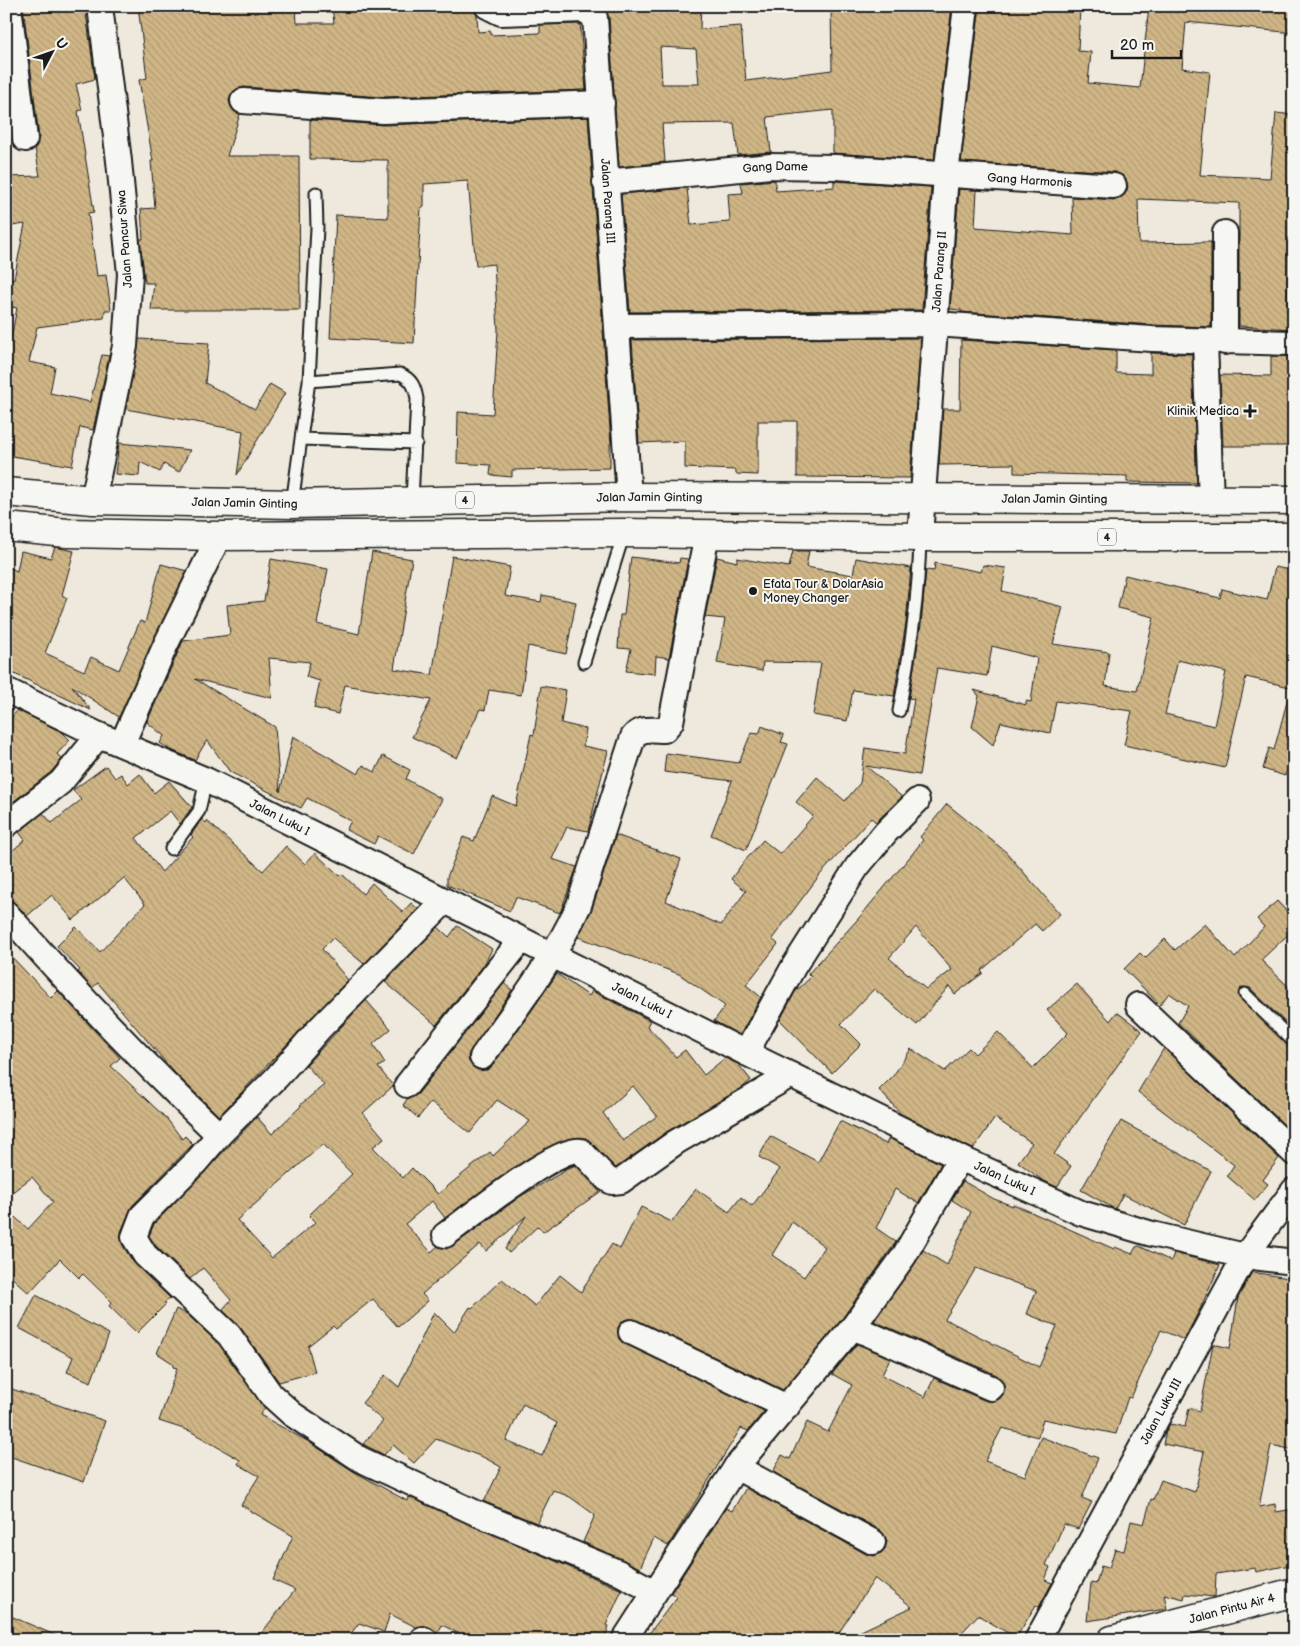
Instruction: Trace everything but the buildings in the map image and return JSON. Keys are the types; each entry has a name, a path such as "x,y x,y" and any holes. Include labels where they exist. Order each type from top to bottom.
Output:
{"main road":[{"name":"Jalan Jamin Ginting","path":"6,492 93,500 292,504 412,500 629,497 1294,500"},
{"name":"4","path":"6,528 67,533 219,536 624,533 920,537 1294,537"},
{"name":"Jalan Pintu Air 4","path":"1112,1640 1294,1592"}],"street":[{"path":"8,6 26,140"},
{"name":"Jalan Pancur Siwa","path":"93,500 125,346 130,274 119,161 100,6"},
{"name":"Jalan Parang III","path":"487,6 501,14 544,14 579,10 591,13 595,18 602,103 605,182 618,326 629,497"},
{"name":"Jalan Parang II","path":"920,537 946,175 966,6"},
{"path":"243,101 383,111 602,103"},
{"name":"Gang Dame","path":"605,182 771,166 836,167 946,175"},
{"name":"Gang Harmonis","path":"946,175 1114,186"},
{"path":"1211,501 1215,342 1225,233"},
{"path":"618,326 935,324 1215,342 1294,343"},
{"path":"482,1057 553,955 579,905 633,736 638,731 664,730 672,722 707,534"},
{"path":"122,744 166,644 219,536"},
{"name":"Jalan Luku I","path":"6,690 99,735 206,780 746,1053 960,1158 1081,1213 1152,1234 1245,1256 1294,1262"},
{"path":"6,825 61,782 99,735"},
{"path":"746,1053 794,966 857,867 886,832 917,801"},
{"path":"445,901 319,1029 278,1077 219,1135 196,1162 142,1216 134,1237 145,1255 229,1335 271,1394 292,1414 360,1459 476,1514 618,1572 655,1592"},
{"path":"6,913 61,976 136,1055 219,1135"},
{"path":"407,1085 520,940"},
{"path":"1138,1005 1294,1153"},
{"path":"446,1235 539,1167 569,1151 581,1151 612,1182 621,1180 676,1142 791,1075"},
{"path":"624,1640 736,1467 853,1327 904,1256 960,1158"},
{"name":"Jalan Luku III","path":"1036,1640 1245,1256 1294,1190"},
{"path":"853,1327 990,1388"},
{"path":"631,1332 787,1407"},
{"path":"736,1467 873,1542"}],"lane":[{"path":"292,504 309,381 316,193"},
{"path":"309,381 400,374 408,377 416,390 417,399 412,500"},
{"path":"301,438 416,443"},
{"path":"584,662 624,533"},
{"path":"899,711 912,643 920,566 920,537"},
{"path":"171,849 199,812 206,780"},
{"path":"1245,994 1294,1042"}],"place":[{"name":"Klinik Medica","path":"1250,411"},
{"name":"Efata Tour & DolarAsia Money Changer","path":"753,591"}]}
